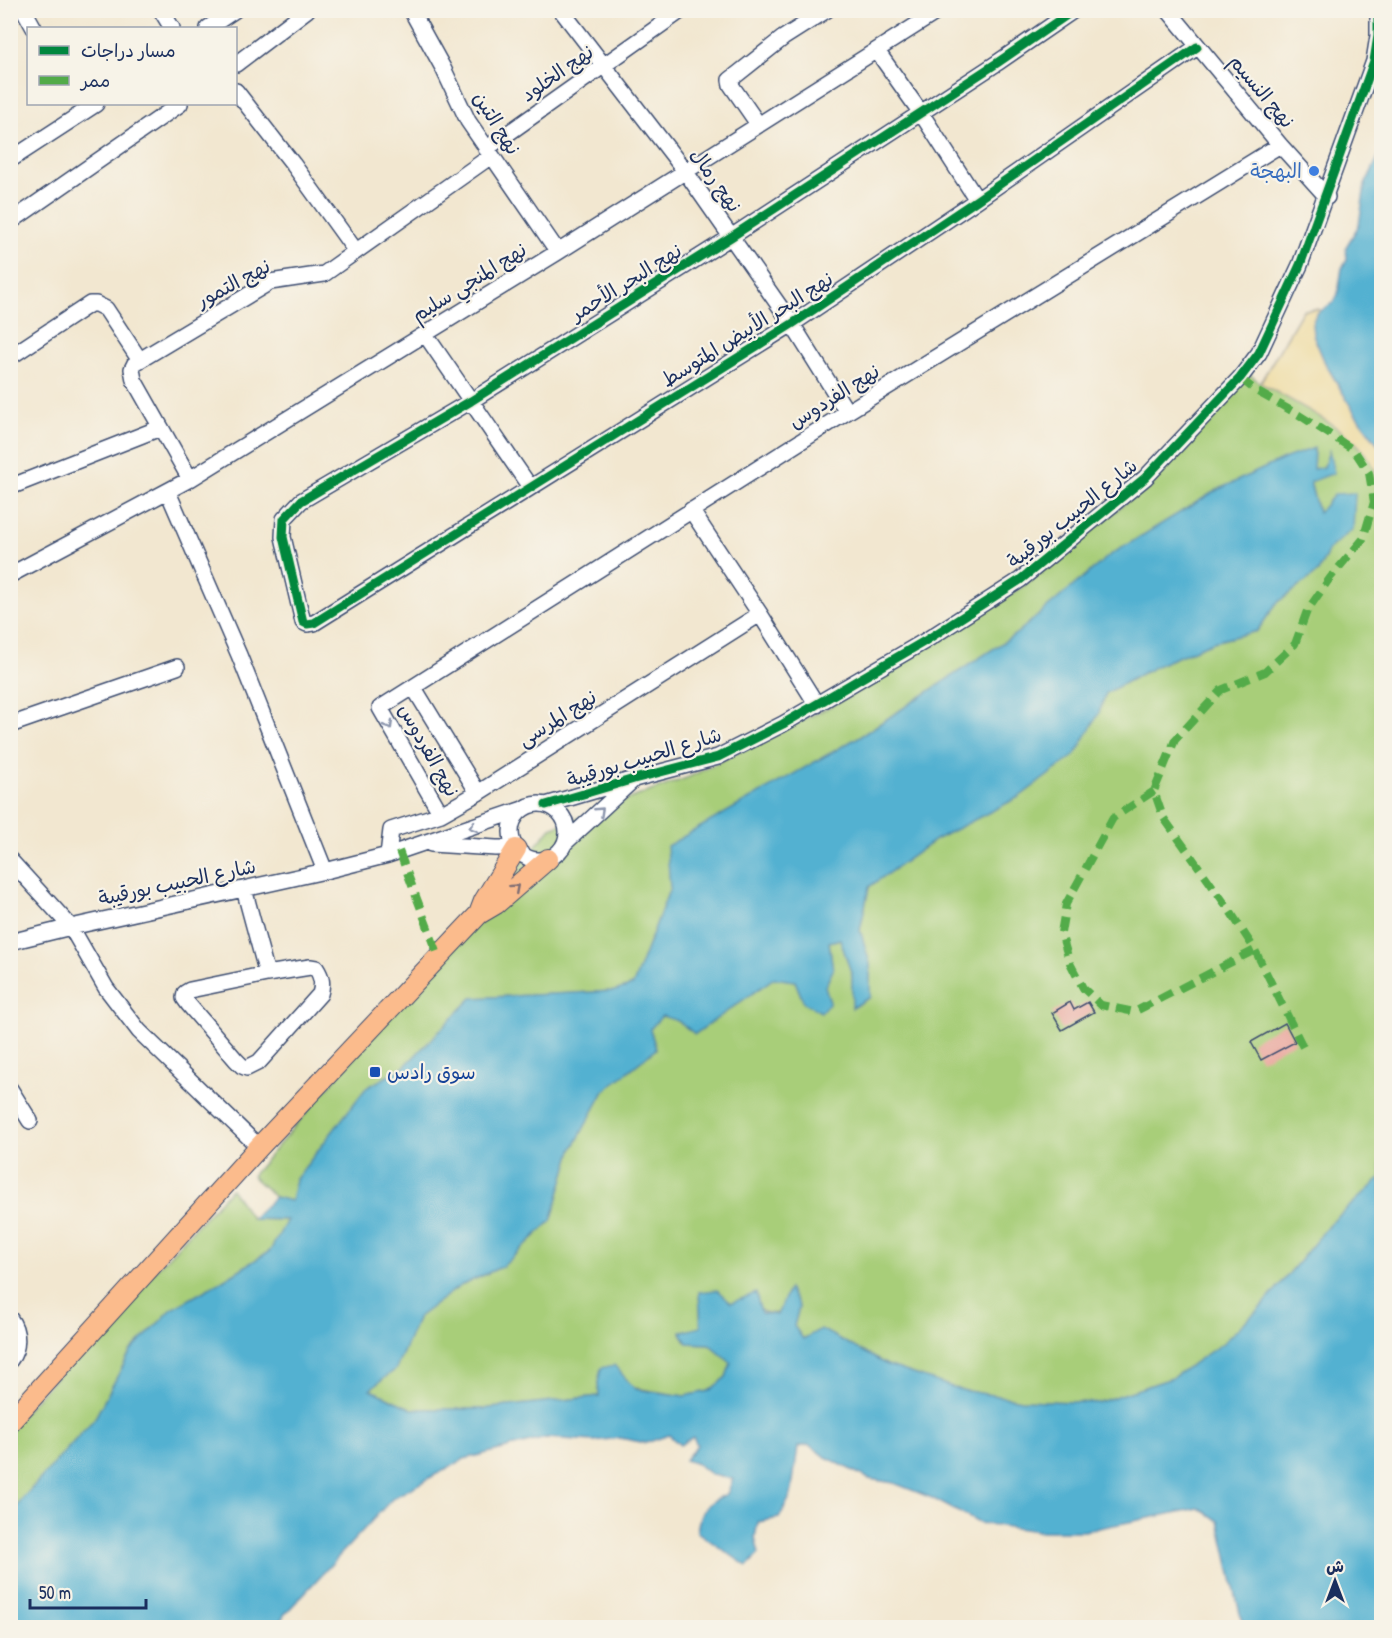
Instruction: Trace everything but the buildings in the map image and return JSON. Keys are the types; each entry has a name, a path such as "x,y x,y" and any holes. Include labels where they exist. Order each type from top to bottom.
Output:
{"main road":[{"path":"479,914 484,901 515,848"},
{"path":"10,1422 259,1147 479,914 496,904 548,859"}],"street":[{"path":"24,10 33,27"},
{"path":"161,10 171,27"},
{"path":"210,27 235,10"},
{"path":"237,63 307,10"},
{"name":"نهج التين","path":"411,10 443,68 463,111 558,252"},
{"name":"نهج رمال","path":"561,10 685,171 792,324 847,412"},
{"name":"نهج الخلود","path":"489,152 603,65 682,10"},
{"path":"758,124 731,85 730,80 783,38 827,10"},
{"name":"نهج المنجي سليم","path":"10,575 190,479 558,252 940,10"},
{"name":"نهج البحر الأحمر","path":"305,624 301,617 283,537 284,519 301,501 471,401 731,237 1074,10"},
{"name":"نهج النسيم","path":"1168,10 1280,145 1326,196"},
{"name":"شارع الحبيب بورقيبة","path":"546,805 634,778 718,757 817,705 926,641 1020,580 1145,478 1240,378 1259,353 1288,294 1374,61 1378,36 1378,10"},
{"name":"نهج البحر الأبيض المتوسط","path":"305,624 314,623 792,324 977,200 1197,47"},
{"path":"877,51 921,113 977,200"},
{"path":"237,92 293,164 355,250"},
{"path":"10,222 179,105"},
{"path":"11,159 80,108"},
{"name":"نهج الفردوس","path":"441,814 380,708 847,412 1280,145"},
{"name":"نهج التمور","path":"139,359 270,282 324,274 489,152"},
{"path":"10,357 90,304 106,309 139,359 132,369 133,376 190,479"},
{"path":"425,334 530,487"},
{"path":"10,487 160,428"},
{"path":"168,492 239,655 325,871"},
{"path":"692,510 817,705"},
{"name":"نهج المرسى","path":"388,855 391,830 441,814 478,793 760,614"},
{"path":"10,725 177,667"},
{"name":"نهج الفردوس","path":"414,688 478,793"},
{"name":"شارع الحبيب بورقيبة","path":"565,843 634,778"},
{"path":"546,805 560,813 564,819 567,835 565,843 555,855 548,859 531,859 515,848 511,828 513,821 523,809 546,805"},
{"name":"شارع الحبيب بورقيبة","path":"10,942 388,855 523,809"},
{"name":"شارع الحبيب بورقيبة","path":"422,844 515,848"},
{"path":"10,861 71,927 100,979 133,1024 259,1147"},
{"path":"244,889 267,974"},
{"path":"316,968 322,980 322,987 320,994 295,1024 259,1062 248,1068 242,1066 222,1044 189,1005 184,995 190,990 267,974 316,968"},
{"path":"10,1089 30,1121"},
{"path":"10,1319 16,1329 15,1354 10,1360"}],"green space":[{"path":"1248,373 1260,383 1344,433 1364,452 1373,465 1382,489 1381,1178 1329,1225 1265,1303 1223,1343 1172,1378 1097,1403 1022,1400 961,1390 887,1365 821,1329 803,1339 794,1326 799,1307 769,1313 742,1300 731,1303 699,1292 701,1327 681,1333 687,1343 709,1344 731,1363 726,1377 709,1391 684,1396 598,1382 599,1396 482,1409 412,1409 370,1389 396,1369 418,1317 460,1286 503,1266 551,1221 572,1150 604,1091 656,1049 650,1029 662,1015 678,1021 695,1034 774,978 795,981 804,1003 821,989 830,977 832,964 829,942 841,939 852,975 853,1007 870,997 870,964 860,930 869,887 935,840 1098,715 1106,693 1158,665 1213,642 1257,631 1276,604 1318,572 1329,549 1353,529 1318,513 1310,481 1333,473 1329,452 1324,467 1313,470 1314,449 1217,490 1110,555 1016,634 864,734 668,846 670,888 633,985 615,991 472,998 404,1067 366,1088 296,1179 291,1202 275,1197 252,1176 551,828 689,777 843,700 1022,587 1149,484"},
{"path":"231,1189 252,1219 288,1220 270,1251 172,1309 131,1351 95,1418 23,1498 11,1515 11,1426"}],"sand":[{"path":"1303,310 1321,311 1316,314 1313,334 1325,363 1356,415 1381,448 1381,489 1373,465 1364,452 1344,433 1260,383"}],"water":[{"path":"1381,152 1381,448 1356,415 1325,363 1313,334 1312,324 1316,314 1334,302 1338,294 1342,268 1347,260 1346,247 1359,225 1365,185"},
{"path":"1314,448 1313,469 1324,467 1329,451 1334,473 1310,482 1318,513 1335,494 1355,493 1353,529 1329,549 1318,572 1276,604 1257,631 1213,642 1158,665 1106,693 1098,715 1075,755 1019,797 935,840 869,887 860,930 870,964 870,997 852,1008 852,975 840,939 829,942 833,970 825,986 830,1002 821,1012 804,1003 795,981 774,978 695,1034 678,1021 662,1016 650,1029 656,1049 604,1091 572,1150 551,1221 503,1266 460,1286 418,1317 396,1369 370,1389 412,1409 482,1409 599,1396 598,1382 601,1368 614,1365 635,1389 684,1396 709,1391 726,1377 731,1363 709,1344 687,1343 681,1332 701,1327 699,1292 717,1290 731,1303 756,1293 761,1313 777,1315 789,1289 799,1307 794,1326 803,1339 821,1329 887,1365 961,1390 1022,1400 1097,1403 1172,1378 1223,1343 1265,1303 1329,1225 1381,1178 1381,1627 1243,1627 1219,1521 1199,1508 1084,1531 1038,1531 979,1523 932,1498 894,1483 869,1479 824,1456 809,1445 798,1447 791,1495 779,1518 758,1522 755,1537 759,1554 747,1566 697,1532 702,1512 714,1500 727,1494 733,1479 712,1475 697,1464 685,1460 697,1445 693,1437 680,1445 669,1435 646,1443 620,1438 594,1441 546,1438 464,1459 393,1498 284,1615 278,1627 11,1627 11,1515 23,1498 95,1418 131,1351 172,1309 270,1251 287,1220 252,1219 275,1197 291,1201 296,1179 366,1088 404,1067 472,998 615,991 633,985 670,888 667,846 864,734 1016,634 1110,555 1217,490 1286,458"}],"marked path":[{"path":"925,10 929,17"},
{"path":"1240,378 1256,391 1354,450 1369,473 1374,502 1363,539 1330,578 1307,611 1295,644 1265,672 1221,690 1175,740 1154,791 1163,817 1255,950 1304,1049"},
{"path":"1154,791 1113,818 1066,904 1061,933 1070,963 1083,988 1101,1005 1134,1012 1255,950"},
{"path":"399,851 439,957"}],"cycle path":[{"path":"1074,10 731,237 471,401 301,501 284,519 283,537 303,622 314,623 792,324 977,200 1197,47"},
{"path":"546,805 718,757 783,724 925,641 1020,580 1145,478 1240,378 1259,353 1300,265 1374,61 1378,36 1378,10"}],"place":[{"name":"البهجة","path":"1314,171"},
{"name":"سوق رادس","path":"375,1072"}]}
